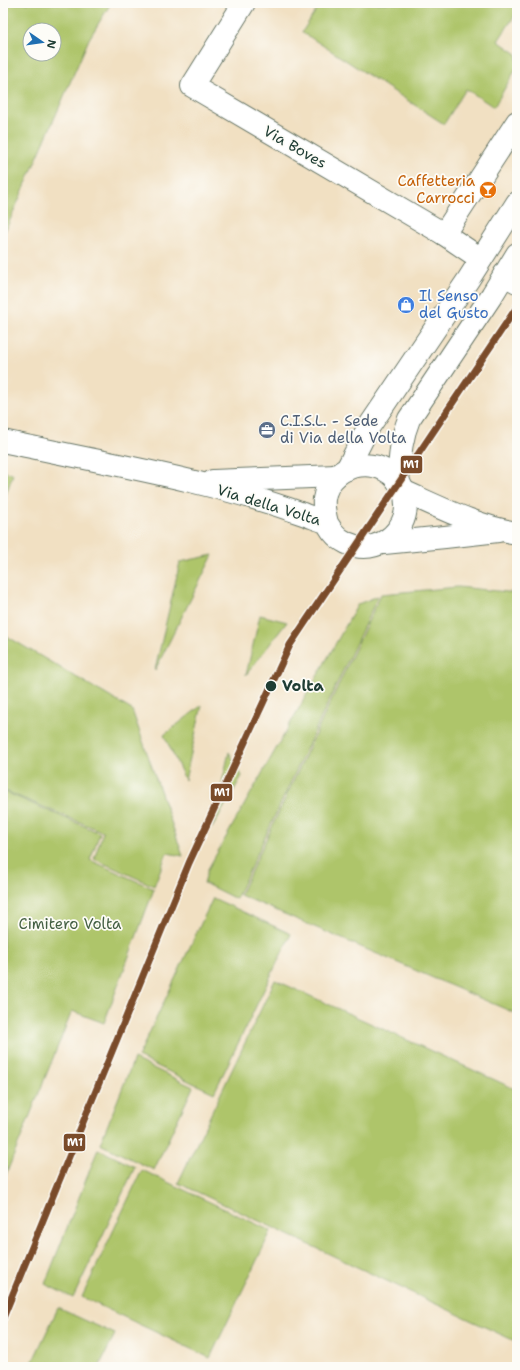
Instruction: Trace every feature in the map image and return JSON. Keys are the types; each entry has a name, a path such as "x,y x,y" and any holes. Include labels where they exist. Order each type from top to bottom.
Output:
{"main road":[{"name":"Via Boves","path":"244,3 192,86 444,234 481,259"},
{"path":"444,234 517,122"},
{"path":"341,473 368,428 517,203"},
{"path":"384,543 394,536 401,526 405,515 406,503 401,487 403,434 409,419 511,279 517,254"},
{"name":"Via della Volta","path":"3,441 192,482 277,505 327,523"},
{"name":"Via della Volta","path":"192,482 341,473 358,465 369,465 390,473 401,487 449,511 509,531"},
{"name":"Via della Volta","path":"341,473 327,491 324,499 324,511 327,523 333,532 341,540 351,545 368,547 384,543 509,531"}],"green space":[{"path":"3,3 111,3 89,39 3,236"},
{"path":"321,3 517,3 517,12 498,41 517,54 517,67 494,107 466,89 444,124 302,32"},
{"path":"3,471 13,474 4,500 3,500"},
{"path":"213,555 155,670 180,562"},
{"path":"458,587 517,593 517,1014 240,895 381,594"},
{"path":"378,596 236,899 204,883 208,869 358,604"},
{"path":"260,615 287,622 246,675"},
{"path":"3,634 132,710 183,856 167,853 154,886 94,859 103,832 3,790"},
{"path":"202,705 185,780 164,735"},
{"path":"229,752 242,776 212,828"},
{"name":"Cimitero Volta","path":"3,791 100,833 90,860 154,889 104,1023 72,1011 3,1182"},
{"path":"213,898 291,934 214,1093 138,1057"},
{"path":"275,980 517,1090 517,1342 178,1183"},
{"path":"134,1059 193,1087 154,1170 100,1144"},
{"path":"98,1149 135,1167 73,1298 45,1284"},
{"path":"142,1170 271,1231 210,1358 82,1297"},
{"path":"58,1308 115,1334 99,1367 30,1367"}],"transit line":[{"name":"M1","path":"3,1318 189,863 290,645 517,307"}],"place":[{"name":"Caffetteria Carrocci","path":"488,190"},
{"name":"Il Senso del Gusto","path":"406,305"},
{"name":"C.I.S.L. - Sede di Via della Volta","path":"267,430"},
{"name":"Volta","path":"271,686"}]}
